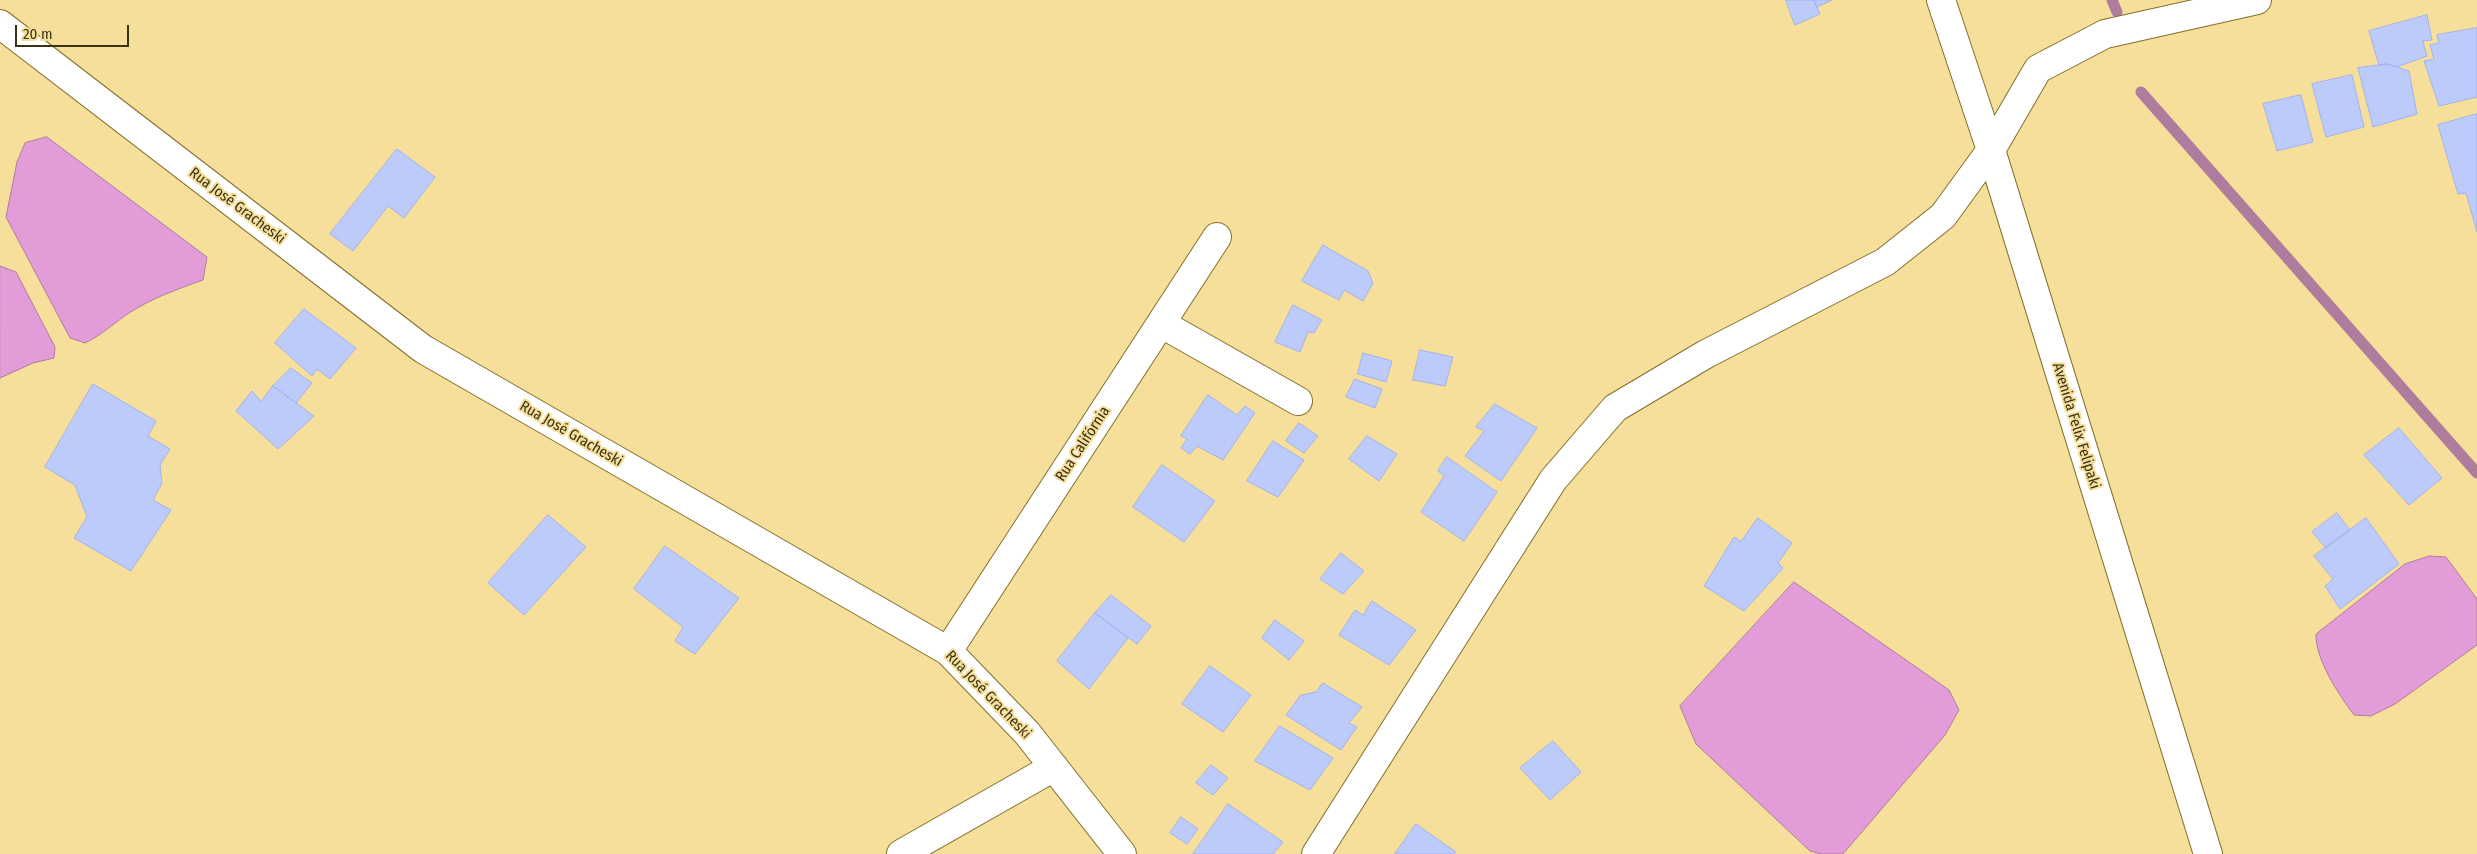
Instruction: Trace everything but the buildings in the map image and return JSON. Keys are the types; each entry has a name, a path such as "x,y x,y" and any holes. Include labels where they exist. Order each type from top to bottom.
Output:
{"street":[{"name":"Avenida Felix Felipaki","path":"1941,0 1991,150 2208,854"},
{"path":"1316,854 1553,480 1615,408 1706,354 1885,262 1943,216 1991,150 2038,69 2105,34 2257,0"},
{"name":"Rua José Gracheski","path":"0,24 423,349 948,650 1027,733 1122,854"},
{"name":"Rua Califórnia","path":"948,650 1218,237"},
{"path":"1162,324 1298,402"},
{"path":"901,854 1054,767"}],"shaded area":[{"path":"47,137 207,257 203,280 147,303 85,343 70,338 6,217 17,162 25,143"},
{"path":"0,266 16,272 55,347 54,358 33,363 0,378"},
{"path":"2430,556 2446,557 2477,599 2477,645 2395,704 2371,716 2354,715 2329,676 2319,654 2316,634 2405,564"},
{"path":"1794,582 1949,690 1959,710 1945,735 1843,854 1821,854 1810,851 1696,744 1680,706"}],"waterway":[{"path":"2112,0 2117,12"},
{"path":"2141,92 2477,473"}]}
